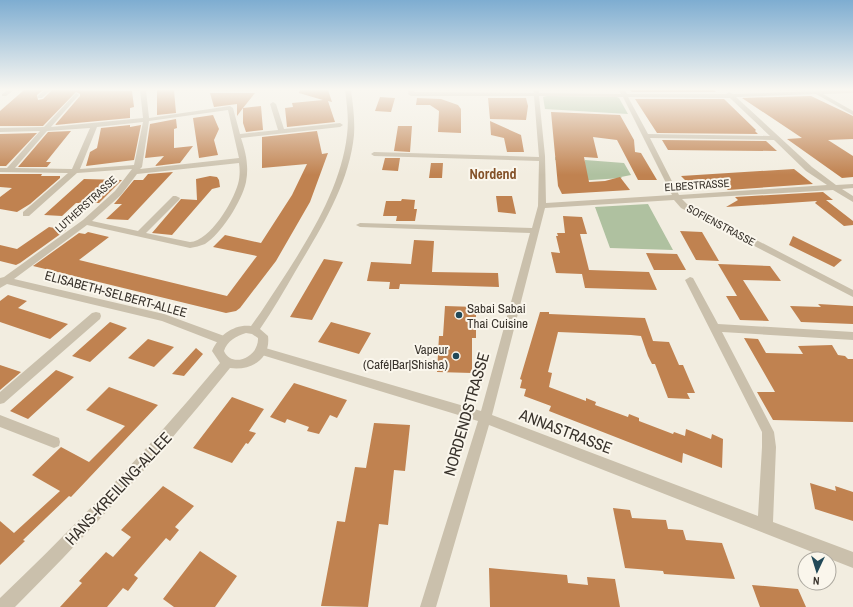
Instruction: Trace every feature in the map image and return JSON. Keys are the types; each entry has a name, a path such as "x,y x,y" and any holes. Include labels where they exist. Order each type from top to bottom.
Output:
{"street":[{"path":"9,170 55,118"},
{"path":"0,130 45,130 94,127 158,118"},
{"path":"86,222 190,245 204,241 224,218 239,194 242,185 244,160 233,118"},
{"path":"278,118 282,131"},
{"path":"254,330 296,263 338,182 349,136 351,118"},
{"name":"NORDENDSTRASSE","path":"428,607 485,418 542,206 542,159 538,118"},
{"name":"SOFIENSTRASSE","path":"637,118 676,197 684,206 853,294"},
{"path":"754,118 809,169 853,200"},
{"path":"137,169 146,120"},
{"path":"238,136 340,125"},
{"path":"26,214 75,171 94,127"},
{"path":"646,136 775,138"},
{"path":"374,154 542,159"},
{"path":"0,170 75,171 137,169 244,160"},
{"name":"LUTHERSTRASSE","path":"2,282 86,222 118,193 137,169"},
{"name":"ELBESTRASSE","path":"542,206 853,186"},
{"path":"140,234 176,198"},
{"path":"360,225 536,231"},
{"path":"690,280 768,432 769,447 765,526"},
{"name":"ELISABETH-SELBERT-ALLEE","path":"2,282 164,318 223,340"},
{"path":"0,399 96,316"},
{"path":"715,328 853,336"},
{"path":"254,330 263,336 265,346 262,352 246,362 236,364 227,363 219,356 218,351 223,340 238,331 254,330"},
{"name":"ANNASTRASSE","path":"262,352 485,418 853,560"},
{"name":"HANS-KREILING-ALLEE","path":"3,607 107,502 189,411 227,363"},
{"path":"0,421 54,442"}],"green space":[{"path":"555,157 585,164 585,160 624,163 631,175 621,177 622,178 576,181 563,161 555,160"},
{"path":"648,204 673,250 610,248 595,207"}],"building":[{"path":"0,118 50,118 43,126 0,126"},
{"path":"61,118 126,118 55,125"},
{"path":"193,118 214,118 219,129 214,140 218,155 199,158"},
{"path":"243,118 262,118 263,130 246,132"},
{"path":"286,118 334,118 335,122 287,127"},
{"path":"439,118 461,118 461,133 438,132"},
{"path":"490,118 526,118 526,120"},
{"path":"552,118 622,118 634,140 635,152 641,153 657,180 638,180 617,140 593,137 598,158 584,157 589,182 605,181 620,177 630,190 562,194 558,186"},
{"path":"648,118 744,118 758,134 657,133"},
{"path":"772,118 853,118 853,139 828,140 853,156 853,177 842,178 787,139 802,138"},
{"path":"176,119 177,128 174,129 174,148 193,146 180,163 155,166 164,156 145,158 150,124"},
{"path":"490,121 521,135 524,152 507,152 504,138 491,135"},
{"path":"130,125 130,127 141,125 134,160 86,166 90,152 97,148 101,128"},
{"path":"398,126 412,126 410,152 394,151"},
{"path":"71,131 46,162 51,162 47,167 18,167 48,132"},
{"path":"317,131 322,154 328,153 310,202 276,261 240,308 236,311 226,313 33,266 79,233 85,234 88,232 109,237 79,260 227,296 257,256 213,247 225,235 261,243 292,195 307,164 262,168 262,137"},
{"path":"37,133 6,166 0,166 0,134"},
{"path":"662,140 766,141 777,151 668,150"},
{"path":"385,158 400,158 398,171 382,170"},
{"path":"431,163 443,163 442,178 429,178"},
{"path":"794,169 813,184 728,190 721,184 691,186 681,176"},
{"path":"173,172 128,220 106,219 122,204 114,204 134,180 143,180 148,174"},
{"path":"0,174 42,174 41,176 60,176 60,178 30,204 17,212 0,209 0,197 12,188 0,187"},
{"path":"210,176 217,177 220,187 212,189 172,235 152,233 181,199 197,200 196,179"},
{"path":"84,179 122,180 99,203 76,203 62,216 44,215"},
{"path":"823,192 833,200 826,200 853,221 853,225 844,226 815,203 817,201 726,207 738,200 735,197"},
{"path":"496,196 512,196 516,214 498,212"},
{"path":"402,199 415,200 414,209 417,209 415,221 396,221 397,216 383,216 386,201 401,201"},
{"path":"563,216 582,217 587,234 580,234 589,270 649,272 657,290 585,288 582,274 556,273 551,252 560,253 556,236 558,236 557,233 565,233"},
{"path":"49,227 66,230 16,265 0,261 0,245 17,249"},
{"path":"680,231 702,232 719,261 696,260"},
{"path":"793,236 842,260 834,267 789,245"},
{"path":"414,240 434,241 432,272 498,273 499,287 400,284 399,289 389,289 390,282 367,281 371,262 411,264"},
{"path":"646,253 677,254 686,270 654,270"},
{"path":"324,259 343,262 312,320 290,317"},
{"path":"718,264 770,266 781,281 743,280 769,321 740,320 726,296 737,296"},
{"path":"8,295 27,301 18,308 68,324 50,339 0,322 0,301"},
{"path":"818,304 853,306 853,324 801,322 790,306 821,307"},
{"path":"445,306 476,307 476,338 472,338 472,373 437,372 439,336 443,336"},
{"path":"540,312 549,312 549,314 645,318 653,341 669,342 679,365 683,365 695,393 687,393 690,399 668,398 655,364 652,364 648,356 641,336 631,335 558,332 548,372 552,373 549,387 586,401 586,398 596,402 595,405 628,417 629,414 639,418 639,421 673,434 674,432 685,436 686,429 711,439 712,434 723,439 722,468 683,453 682,463 549,411 551,406 524,396 526,389 520,388 522,380 520,379"},
{"path":"110,322 127,328 90,362 72,356"},
{"path":"331,322 371,333 359,354 318,342"},
{"path":"744,338 758,339 766,353 803,354 798,346 832,345 838,355 845,356 848,359 853,359 853,422 773,420 757,392 775,392"},
{"path":"148,339 174,347 154,367 128,358"},
{"path":"196,348 203,354 184,376 172,374"},
{"path":"0,365 21,372 0,390"},
{"path":"56,370 74,377 28,419 10,411"},
{"path":"294,383 347,400 337,418 330,415 319,434 307,431 309,427 287,419 285,423 270,417"},
{"path":"109,387 158,405 71,497 69,496 23,540 25,541 0,565 0,521 14,533 60,491 32,475 61,447 89,462 125,426 86,410"},
{"path":"232,397 264,409 249,431 256,433 248,444 246,443 232,463 193,448"},
{"path":"374,423 410,425 405,471 394,470 388,525 379,524 368,607 321,606 337,521 345,522 355,467 366,468"},
{"path":"810,483 836,491 835,486 853,492 853,521 815,509"},
{"path":"163,486 194,506 175,527 179,530 170,541 166,538 134,575 138,578 128,591 123,588 107,607 60,607 82,583 79,581 106,552 113,557 131,537 121,530"},
{"path":"613,508 630,510 632,518 666,520 668,529 683,530 686,540 722,543 735,579 664,574 663,571 625,568"},
{"path":"200,551 237,576 215,607 174,607 163,599"},
{"path":"489,568 567,575 568,583 588,585 587,577 615,579 620,607 490,607"},
{"path":"752,585 797,589 806,607 760,607"}],"place":[{"name":"Sabai Sabai Thai Cuisine","path":"459,315"},
{"name":"Vapeur (Café|Bar|Shisha)","path":"456,356"}],"district":[{"name":"Nordend","path":"493,174"}]}
